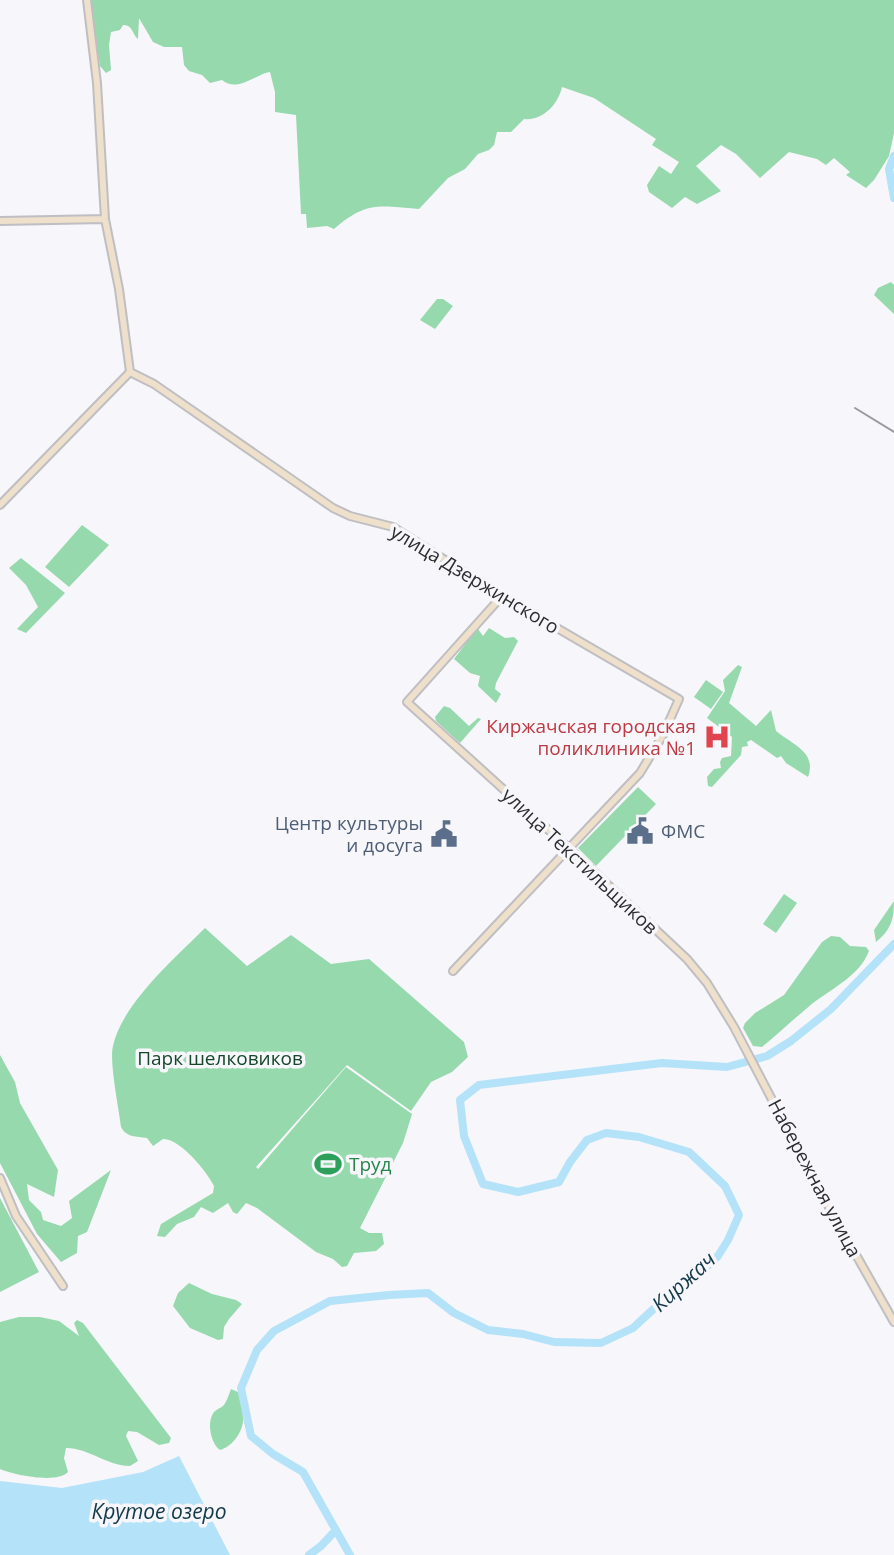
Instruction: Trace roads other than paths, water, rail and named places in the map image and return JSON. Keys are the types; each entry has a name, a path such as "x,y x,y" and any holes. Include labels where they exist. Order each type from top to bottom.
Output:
{"street":[{"path":"0,505 130,372 119,289 105,219 87,0"},
{"path":"0,222 105,219"},
{"name":"улица Дзержинского","path":"130,372 154,384 333,508 350,516 393,527 502,596 679,699 663,735 640,774 569,848"},
{"name":"улица Текстильщиков","path":"502,596 407,702 687,959 707,984 737,1033"},
{"path":"453,971 569,848"},
{"name":"Набережная улица","path":"737,1033 821,1193 894,1322"},
{"path":"0,1178 16,1216 63,1286"}],"water":[{"name":"Крутое озеро","path":"179,1456 230,1555 0,1555 0,1481 62,1488 143,1472"}],"waterway":[{"name":"Киржач","path":"894,156 889,169 894,198"},
{"name":"Киржач","path":"350,1555 303,1472 273,1454 251,1436 241,1388 257,1350 274,1331 330,1301 428,1293 454,1313 488,1330 523,1334 554,1342 601,1343 633,1328 660,1303 699,1274 718,1256 739,1215 725,1186 689,1152 639,1137 606,1133 587,1140 559,1182 518,1192 483,1184 464,1136 460,1100 479,1085 662,1063 727,1067 767,1056 791,1041 831,1009 894,944"},
{"path":"309,1555 336,1530"}],"railway":[{"path":"855,408 894,432"}],"place":[{"name":"Киржачская городская поликлиника №1","path":"717,737"},
{"name":"ФМС","path":"640,831"},
{"name":"Центр культуры и досуга","path":"444,834"},
{"name":"Труд","path":"328,1164"}],"park label":[{"name":"Парк шелковиков","path":"220,1058"}]}
